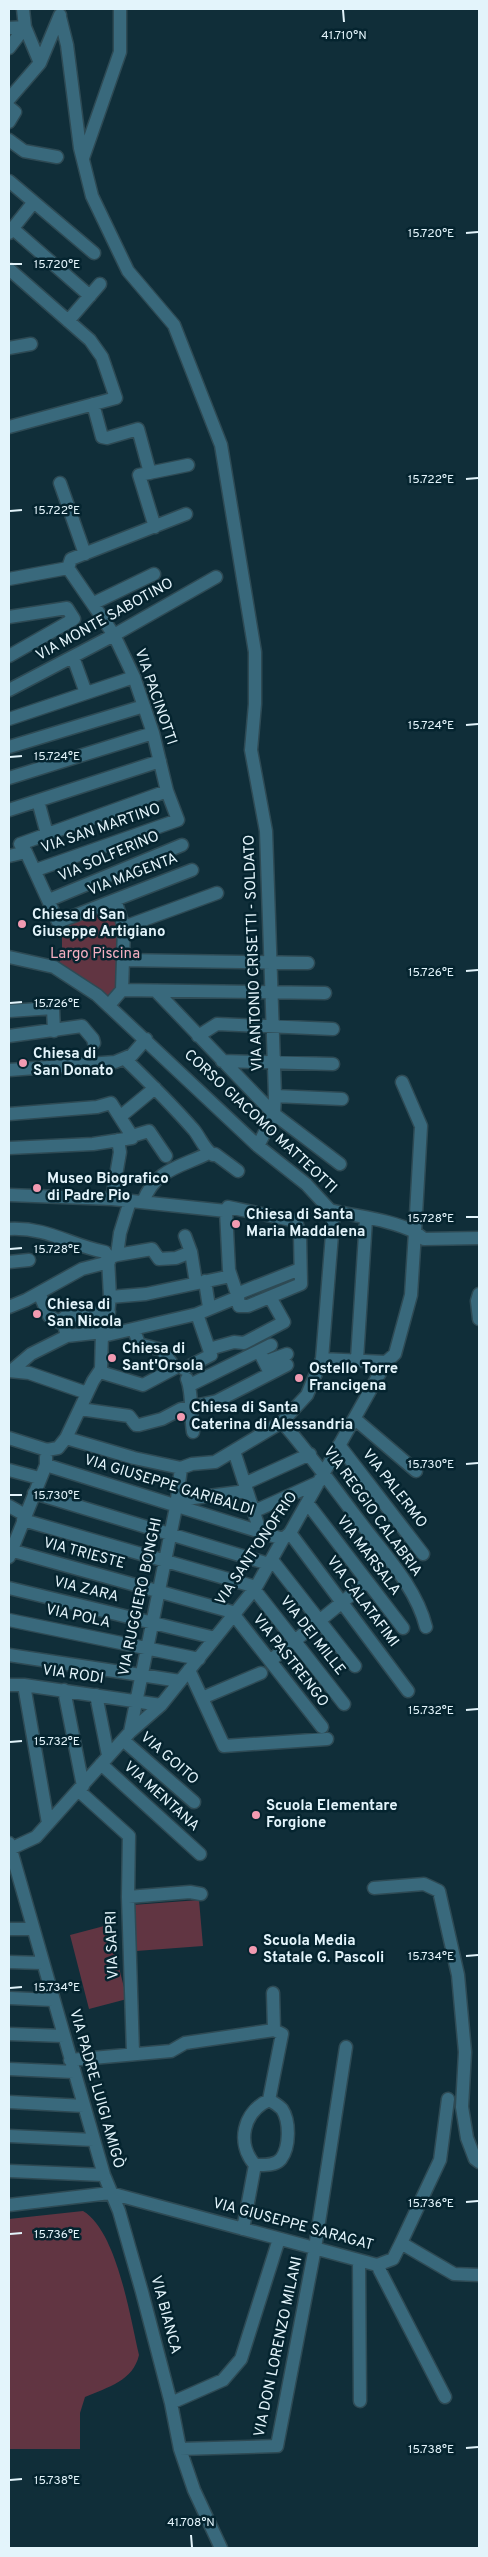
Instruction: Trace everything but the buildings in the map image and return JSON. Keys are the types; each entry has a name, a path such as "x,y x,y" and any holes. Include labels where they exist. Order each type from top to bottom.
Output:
{"street":[{"path":"24,9 26,27 40,63"},
{"path":"83,158 120,52 120,9"},
{"path":"9,99 40,63 60,13"},
{"name":"VIA ANTONIO CRISETTI - SOLDATO","path":"60,13 67,45 83,158 92,196 128,271 174,325 221,445 255,652 255,704 251,750 266,831 274,993 275,1096 274,1114 258,1146"},
{"path":"9,28 26,27"},
{"path":"9,48 26,27"},
{"path":"9,107 14,112 9,122"},
{"path":"9,140 24,151 57,157"},
{"path":"9,181 32,203 94,253"},
{"path":"32,203 10,230 90,296"},
{"path":"9,269 90,340 102,357 116,398 9,427"},
{"path":"68,321 100,284"},
{"path":"9,348 31,344"},
{"path":"93,404 102,436 107,438 138,429 150,473"},
{"path":"155,527 139,475 188,466"},
{"path":"60,483 85,554"},
{"path":"9,579 68,568 70,559 186,514"},
{"name":"VIA PACINOTTI","path":"68,568 94,603 114,635 134,677 153,733 167,790 178,820"},
{"path":"94,603 154,574"},
{"name":"VIA MONTE SABOTINO","path":"9,690 114,635 216,577"},
{"path":"9,618 67,608 74,620 9,656"},
{"path":"73,657 86,693"},
{"path":"9,719 134,677"},
{"path":"9,747 144,706"},
{"path":"9,778 153,733"},
{"path":"9,810 160,761"},
{"path":"48,900 36,870 20,844 167,790"},
{"path":"38,801 47,834"},
{"name":"VIA SAN MARTINO","path":"36,870 178,820"},
{"name":"VIA SOLFERINO","path":"48,900 182,845"},
{"path":"9,856 26,852"},
{"name":"VIA MAGENTA","path":"48,900 58,922 192,870"},
{"path":"124,927 217,893"},
{"path":"109,1005 122,990 124,927 115,900"},
{"name":"CORSO GIACOMO MATTEOTTI","path":"9,957 54,968 109,1005 258,1146 306,1184 330,1210 333,1222 322,1359 307,1396 282,1422 214,1462 192,1464 181,1468 134,1458 66,1438"},
{"path":"123,960 308,963"},
{"path":"122,990 325,993"},
{"path":"156,991 274,1114 340,1164"},
{"path":"9,1010 53,1008 54,1031"},
{"path":"198,1036 217,1024 333,1029"},
{"path":"9,1036 82,1026 94,1043"},
{"path":"9,1070 90,1065 125,1059 146,1039"},
{"path":"125,1059 155,1088 194,1131 209,1153"},
{"path":"222,1061 333,1064"},
{"name":"VIA SANT'ONOFRIO","path":"9,1847 36,1837 127,1736 161,1705 235,1614 255,1588 308,1504 386,1362 395,1354 411,1295 421,1126 402,1082"},
{"path":"120,1116 155,1088"},
{"path":"275,1096 342,1099"},
{"path":"9,1114 97,1107 111,1103 132,1136"},
{"path":"9,1148 74,1146 132,1138 132,1136 149,1131 169,1161 180,1167 209,1153 215,1154 238,1171"},
{"path":"112,1199 120,1152 118,1140"},
{"path":"9,1438 47,1450 58,1448 66,1438 87,1393 100,1372 104,1332 109,1312 111,1258 120,1233 137,1202 169,1161"},
{"path":"9,1195 112,1199 227,1209 296,1220 300,1235 301,1284 270,1297 239,1306 239,1295 231,1276 227,1257 227,1209"},
{"path":"330,1210 366,1219 399,1224 424,1239 479,1238"},
{"path":"357,1359 366,1219"},
{"path":"9,1229 42,1231 48,1235 64,1238 82,1248 105,1252 111,1258"},
{"path":"185,1236 210,1307"},
{"path":"9,1306 39,1293 82,1269 111,1258 152,1249 159,1259 176,1258 191,1252"},
{"path":"9,1262 29,1260"},
{"path":"10,1371 31,1354 67,1336 104,1332 107,1335 197,1314 300,1269"},
{"path":"110,1297 146,1294 231,1276"},
{"path":"39,1293 49,1316 64,1324 67,1336"},
{"path":"479,1294 477,1300 479,1319"},
{"path":"258,1357 284,1322 270,1297"},
{"path":"60,1322 66,1316 109,1312"},
{"path":"100,1372 143,1385 211,1355 197,1314"},
{"path":"134,1330 139,1344 162,1350 180,1369 190,1385 193,1432"},
{"path":"209,1349 234,1342 258,1357"},
{"path":"80,1409 130,1416 136,1425 139,1426 190,1407 217,1401 271,1345"},
{"path":"190,1385 258,1357 287,1359"},
{"path":"322,1359 357,1359 386,1362"},
{"path":"10,1371 29,1373 87,1393"},
{"path":"355,1419 416,1471"},
{"name":"VIA REGGIO CALABRIA","path":"282,1422 310,1454 321,1478 421,1606 426,1627"},
{"name":"VIA PALERMO","path":"339,1445 423,1554"},
{"path":"10,1554 39,1478 46,1465 47,1450"},
{"path":"234,1451 260,1531"},
{"path":"177,1503 246,1487 310,1454"},
{"name":"VIA GIUSEPPE GARIBALDI","path":"46,1465 177,1503 260,1531 287,1536"},
{"name":"VIA RUGGIERO BONGHI","path":"127,1736 177,1503 181,1468"},
{"path":"9,1470 39,1478"},
{"path":"255,1511 321,1478"},
{"path":"34,1493 271,1562 355,1666"},
{"name":"VIA MARSALA","path":"308,1504 403,1628"},
{"path":"9,1506 24,1518 255,1588"},
{"name":"VIA CALATAFIMI","path":"287,1536 342,1602 408,1691"},
{"name":"VIA TRIESTE","path":"10,1554 158,1591 235,1614"},
{"path":"270,1661 367,1582"},
{"name":"VIA ZARA","path":"9,1588 215,1638"},
{"name":"VIA DEI MILLE","path":"255,1588 344,1704"},
{"name":"VIA PASTRENGO","path":"235,1614 322,1727"},
{"name":"VIA POLA","path":"9,1620 199,1659"},
{"path":"9,1655 180,1681"},
{"path":"190,1670 224,1746 327,1739"},
{"path":"202,1698 261,1673"},
{"name":"VIA RODI","path":"9,1685 64,1690 161,1705"},
{"path":"24,1685 48,1823"},
{"path":"64,1690 81,1788"},
{"path":"96,1696 105,1760"},
{"name":"VIA GOITO","path":"127,1736 194,1802"},
{"name":"VIA MENTANA","path":"105,1760 200,1854"},
{"name":"VIA SAPRI","path":"81,1788 129,1836 128,1897 133,2053"},
{"name":"VIA PADRE LUIGI AMIGÒ","path":"9,1847 15,1889 33,1929 110,2193"},
{"path":"374,1888 424,1884 439,1891 458,1975 463,2014 465,2052 462,2107 467,2138 475,2159 479,2162"},
{"path":"128,1897 190,1892 201,1894"},
{"path":"9,1928 33,1929"},
{"path":"9,1962 42,1963"},
{"path":"273,1993 274,2030"},
{"path":"9,1998 53,2000"},
{"path":"9,2069 72,2066 133,2053 171,2051 185,2043 274,2030 282,2034 269,2100"},
{"path":"9,2034 64,2036"},
{"path":"315,2248 346,2047"},
{"name":"VIA GIUSEPPE SARAGAT","path":"110,2193 377,2265 394,2259 440,2160 448,2099"},
{"path":"243,2229 255,2165 248,2156 244,2143 247,2121 256,2106 269,2100"},
{"path":"255,2165 270,2165 280,2160 287,2144 287,2126 282,2109 269,2100"},
{"path":"9,2102 84,2106"},
{"path":"9,2136 94,2140"},
{"path":"9,2171 104,2174"},
{"path":"9,2205 110,2193"},
{"name":"VIA BIANCA","path":"110,2193 119,2211 171,2403 180,2449 194,2490 221,2548"},
{"path":"171,2403 223,2380 241,2359 279,2239"},
{"path":"401,2243 454,2274 479,2275"},
{"name":"VIA DON LORENZO MILANI","path":"180,2449 277,2446 315,2248"},
{"path":"359,2260 360,2402"},
{"path":"377,2265 445,2397"}],"green space":[{"name":"Largo Piscina","path":"120,903 128,988 116,1011 54,967 62,959 62,923"},
{"path":"199,1900 203,1946 136,1951 132,1905"},
{"path":"108,1925 127,1999 89,2009 70,1935"},
{"path":"83,2211 95,2221 113,2255 126,2298 139,2355 136,2364 125,2377 111,2386 85,2397 80,2413 80,2449 9,2449 9,2219"}],"place":[{"name":"Chiesa di San Giuseppe Artigiano","path":"22,924"},
{"name":"Chiesa di San Donato","path":"23,1063"},
{"name":"Museo Biografico di Padre Pio","path":"37,1188"},
{"name":"Chiesa di Santa Maria Maddalena","path":"236,1224"},
{"name":"Chiesa di San Nicola","path":"37,1314"},
{"name":"Chiesa di Sant'Orsola","path":"112,1358"},
{"name":"Ostello Torre Francigena","path":"299,1378"},
{"name":"Chiesa di Santa Caterina di Alessandria","path":"181,1417"},
{"name":"Scuola Elementare Forgione","path":"256,1815"},
{"name":"Scuola Media Statale G. Pascoli","path":"253,1950"}]}
